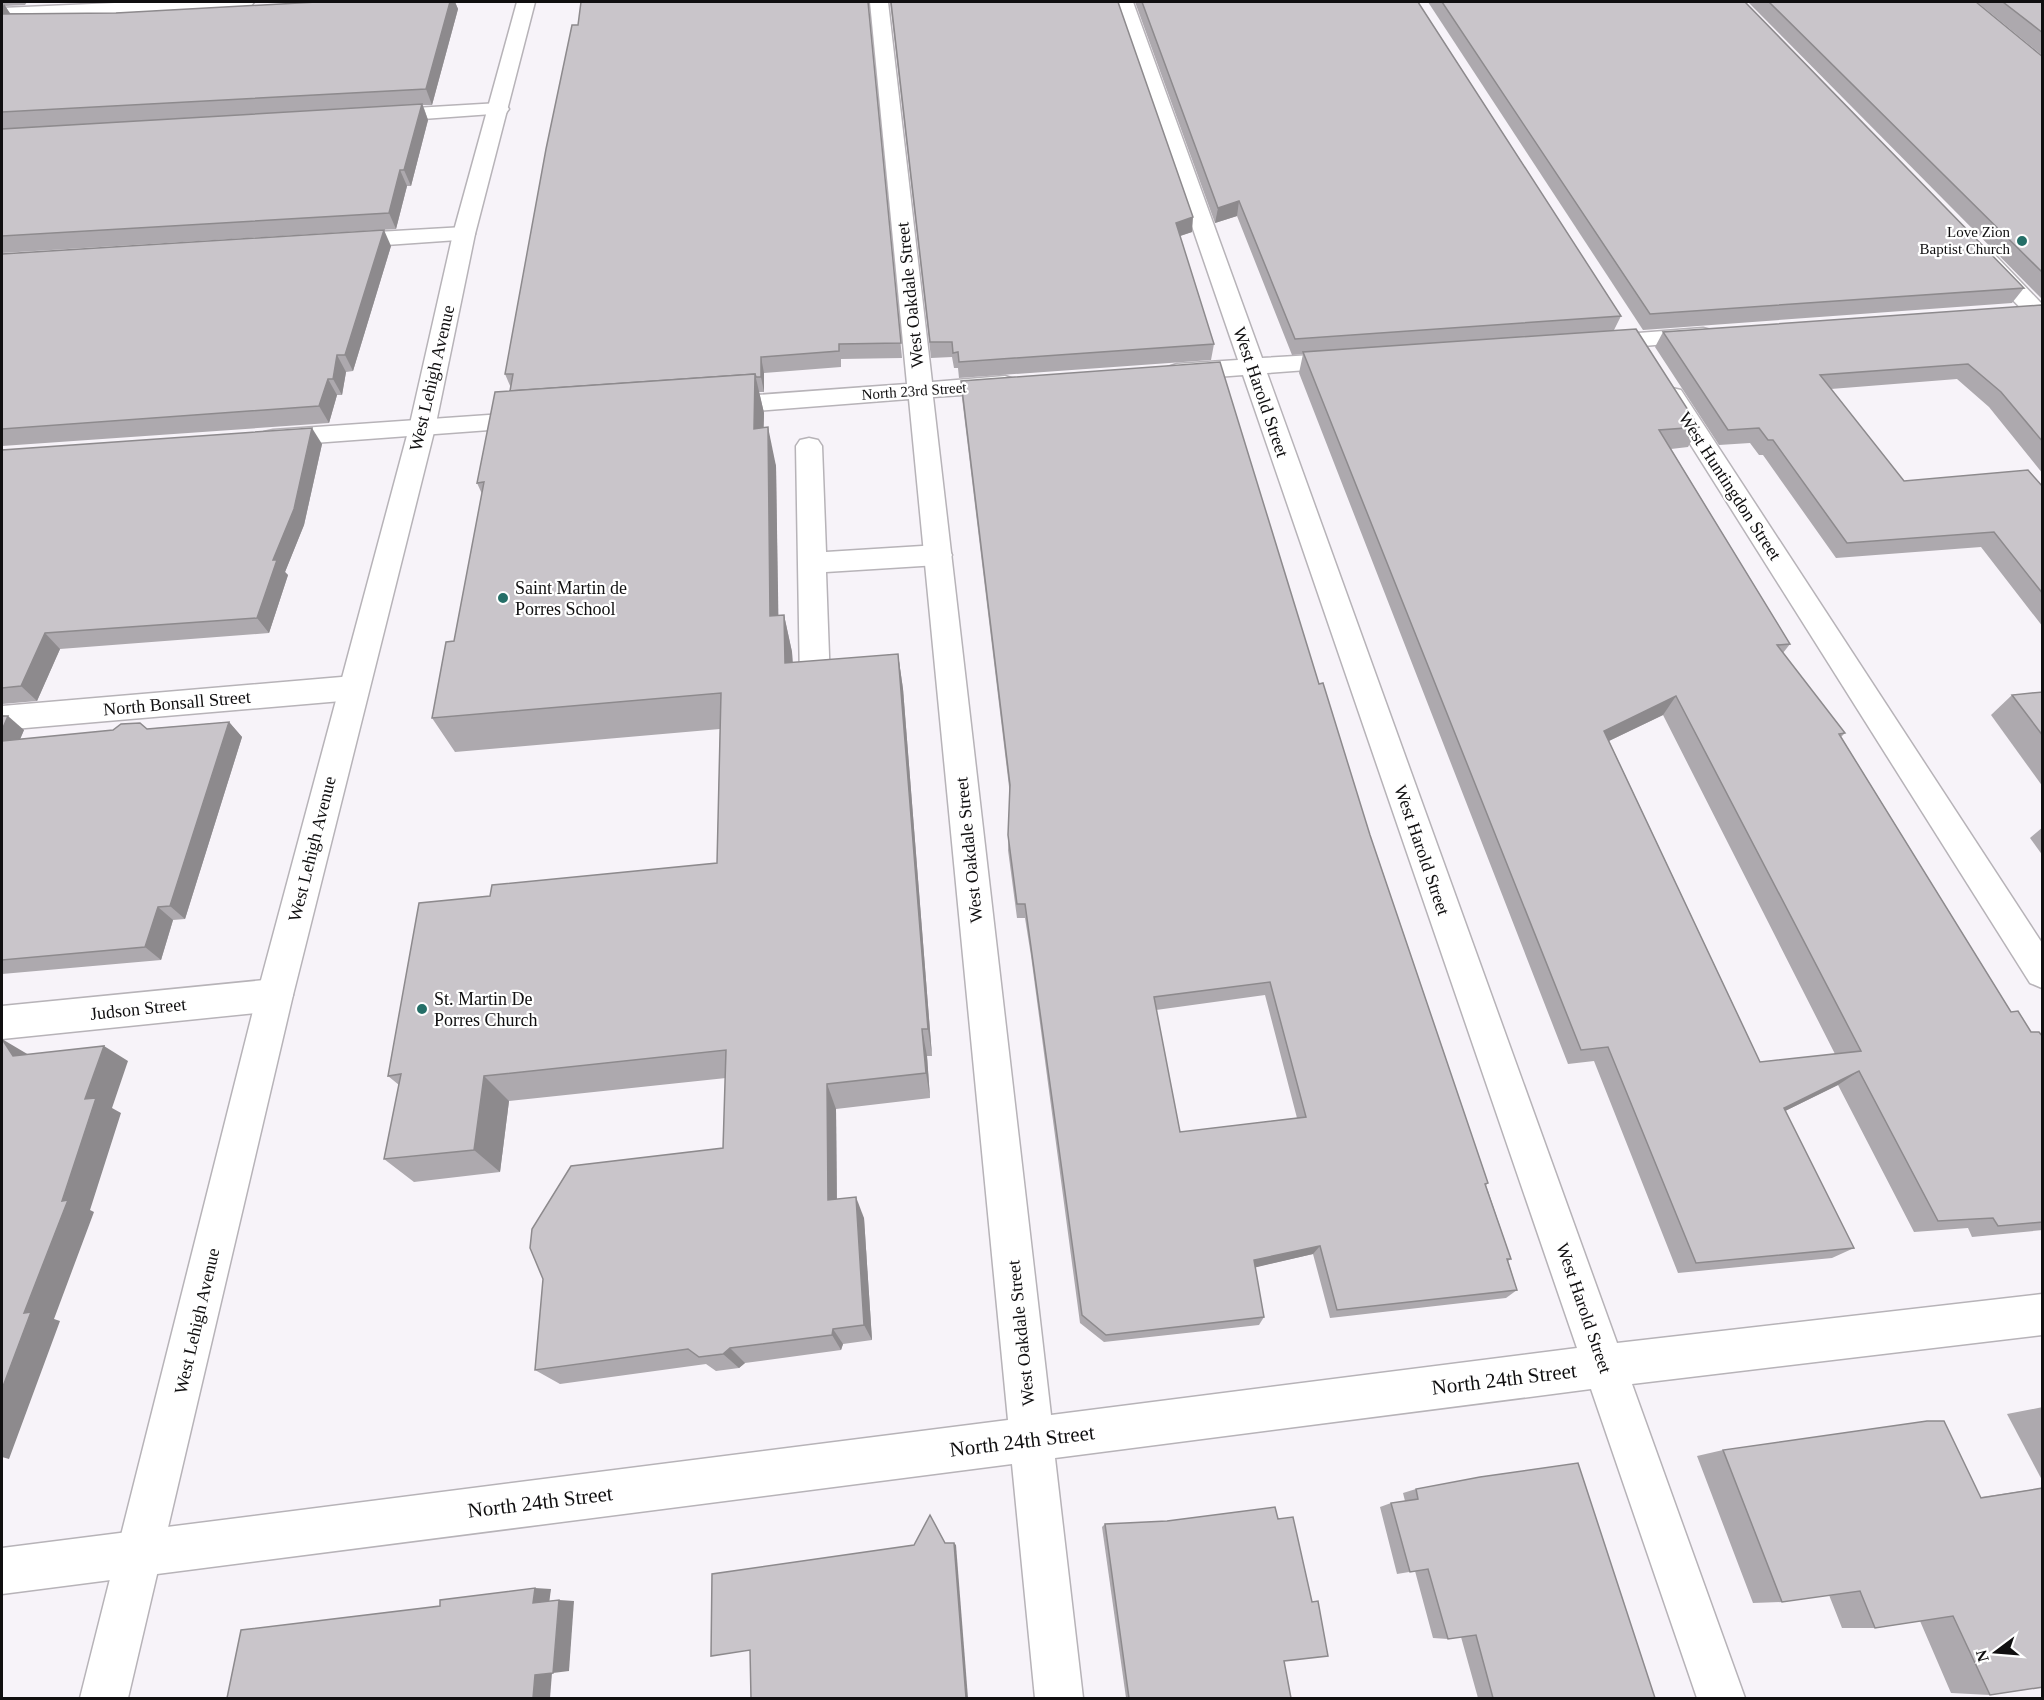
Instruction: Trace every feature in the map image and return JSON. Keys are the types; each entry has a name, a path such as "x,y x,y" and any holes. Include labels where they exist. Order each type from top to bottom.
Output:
{"street":[{"path":"2,13 72,6 245,2"},
{"name":"West Lehigh Avenue","path":"104,1698 141,1554 275,996 422,428 464,234 526,2"},
{"name":"West Oakdale Street","path":"879,2 1059,1698"},
{"name":"West Harold Street","path":"1124,2 1721,1698"},
{"path":"357,117 499,109"},
{"path":"322,243 464,234"},
{"path":"1977,250 2040,312"},
{"path":"2000,313 2040,312"},
{"path":"1577,344 1642,350 1730,333"},
{"name":"West Huntingdon Street","path":"1642,350 2043,972"},
{"path":"1157,373 1368,358"},
{"name":"North 23rd Street","path":"691,408 1026,382"},
{"path":"247,440 551,418"},
{"path":"809,446 816,682"},
{"path":"812,563 938,555"},
{"name":"North Bonsall Street","path":"2,718 353,688"},
{"name":"Judson Street","path":"2,1023 275,996"},
{"name":"North 24th Street","path":"2,1571 1604,1366 2043,1314"}],"building":[{"path":"317,2 450,2 426,89 2,112 2,14 116,13"},
{"path":"581,2 868,2 901,343 839,344 839,351 761,357 761,377 756,377 755,374 510,391 513,374 505,374 546,149 572,25 578,25"},
{"path":"891,2 1118,2 1193,217 1176,223 1214,344 959,362 958,352 953,353 952,342 930,342"},
{"path":"1142,2 1418,2 1621,316 1295,339 1239,201 1218,208"},
{"path":"1442,2 1745,2 2024,288 1650,314"},
{"path":"1769,2 1976,2 2043,57 2043,273"},
{"path":"2003,2 2043,2 2043,33"},
{"path":"422,104 404,170 400,170 389,213 2,236 2,129"},
{"path":"384,230 345,355 337,355 333,379 328,379 319,406 2,429 2,254"},
{"path":"2043,306 2043,442 2001,392 1968,364 1820,375 1904,481 2028,470 2043,487 2043,594 1994,532 1847,543 1773,440 1768,440 1759,428 1728,430 1663,332"},
{"path":"1636,329 1699,427 1659,430 1790,644 1777,645 1845,733 1839,734 2011,1012 2018,1011 2031,1032 2039,1032 2043,1037 2043,1222 1998,1226 1993,1218 1938,1221 1859,1071 1784,1108 1854,1248 1696,1263 1608,1047 1581,1050 1303,352","holes":["1676,696 1861,1051 1760,1062 1604,731"]},
{"path":"1220,362 1319,684 1323,683 1370,835 1488,1183 1485,1184 1511,1259 1507,1259 1517,1290 1337,1310 1320,1246 1254,1260 1264,1317 1106,1335 1082,1315 1025,904 1017,904 1008,835 1010,785 961,381","holes":["1270,982 1306,1117 1180,1132 1154,997"]},
{"path":"755,374 754,429 768,427 770,616 784,615 785,663 898,654 928,1029 922,1029 926,1073 827,1084 828,1200 856,1197 864,1325 833,1329 832,1335 730,1348 723,1354 699,1357 688,1349 535,1370 543,1279 530,1248 532,1229 571,1166 723,1148 726,1050 484,1076 474,1150 384,1159 401,1074 388,1076 419,903 490,896 492,885 717,863 721,693 432,718 446,642 454,641 484,482 477,483 495,392"},
{"path":"312,428 294,509 273,560 277,560 257,618 45,633 21,686 2,688 2,450"},
{"path":"2043,692 2043,736 2012,695"},
{"path":"2,716 8,716 2,730"},
{"path":"229,722 170,906 158,907 145,947 2,960 2,741 113,730 121,724 140,723 147,729"},
{"path":"2,1039 13,1056 104,1046 85,1099 96,1098 62,1201 68,1200 24,1313 31,1312 2,1389"},
{"path":"1927,1421 1944,1421 1981,1498 2043,1488 2043,1687 1990,1695 1953,1616 1875,1628 1860,1591 1782,1602 1723,1450"},
{"path":"1578,1463 1655,1698 1493,1698 1476,1635 1448,1639 1428,1569 1410,1572 1391,1503 1418,1499 1416,1489"},
{"path":"1275,1507 1278,1519 1293,1517 1312,1602 1318,1601 1328,1656 1284,1661 1291,1698 1129,1698 1105,1524 1167,1521"},
{"path":"930,1515 945,1543 954,1543 966,1698 751,1698 750,1650 711,1656 712,1574 914,1545"},
{"path":"535,1588 533,1603 559,1600 553,1673 535,1675 533,1698 227,1698 241,1630 440,1606 440,1600"}],"place":[{"name":"Love Zion Baptist Church","path":"2022,241"},
{"name":"Saint Martin de Porres School","path":"503,598"},
{"name":"St. Martin De Porres Church","path":"422,1009"}]}
